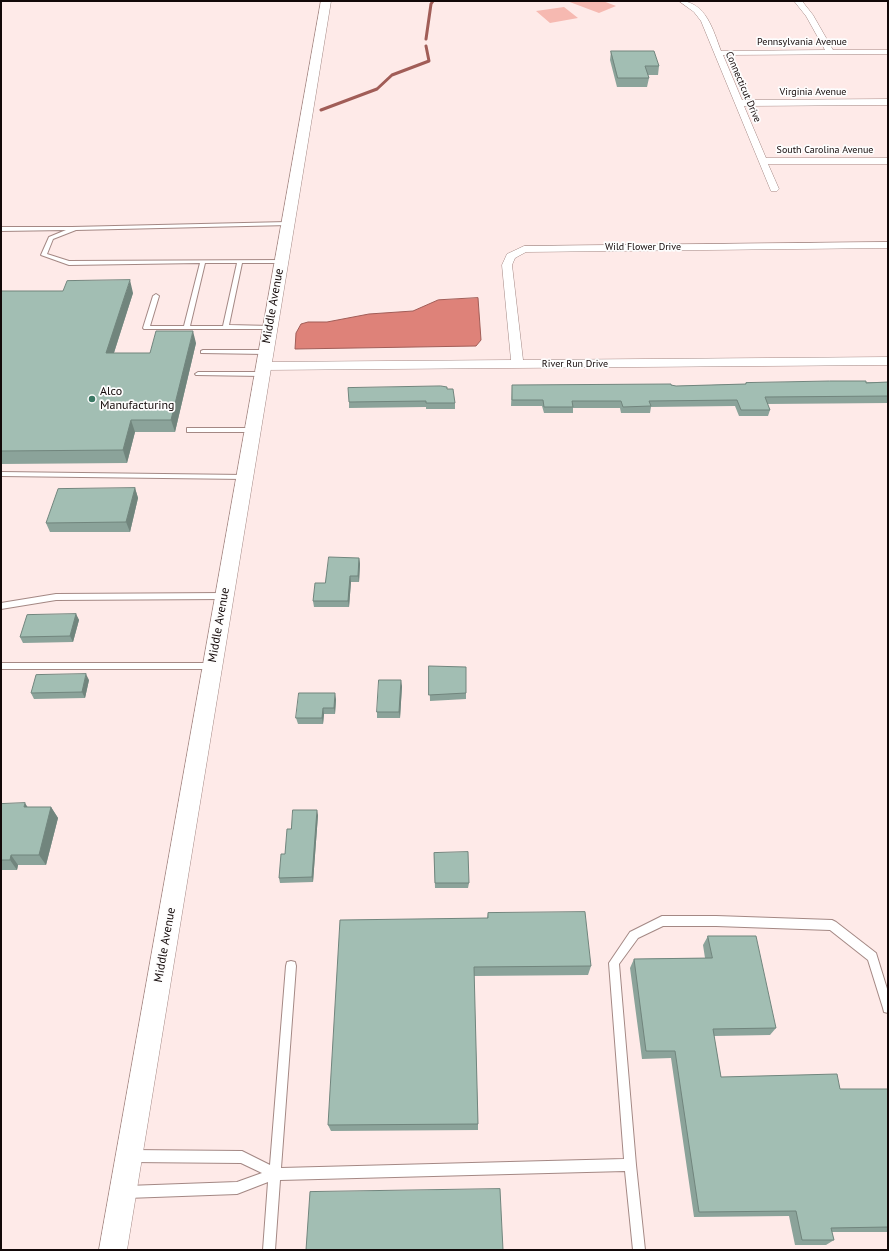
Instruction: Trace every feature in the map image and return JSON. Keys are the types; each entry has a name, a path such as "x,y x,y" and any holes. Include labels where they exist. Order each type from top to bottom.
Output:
{"street":[{"name":"Middle Avenue","path":"113,1250 269,327 326,1"},
{"name":"Connecticut Drive","path":"683,1 697,10 704,18 717,53 774,189"},
{"path":"798,1 807,12 830,52"},
{"name":"Pennsylvania Avenue","path":"717,53 888,52"},
{"name":"Virginia Avenue","path":"738,103 888,102"},
{"name":"South Carolina Avenue","path":"762,162 888,161"},
{"name":"Wild Flower Drive","path":"517,364 507,265 511,256 524,249 888,245"},
{"name":"River Run Drive","path":"263,364 517,364 888,361"}],"lane":[{"path":"1,229 287,224"},
{"path":"75,228 51,238 44,255 68,263 281,261"},
{"path":"226,327 240,261"},
{"path":"186,328 203,262"},
{"path":"156,296 146,328 269,327"},
{"path":"203,352 263,364"},
{"path":"198,374 263,364"},
{"path":"189,430 252,430"},
{"path":"1,474 244,477"},
{"path":"1,606 56,597 224,596"},
{"path":"1,666 212,666"},
{"path":"639,1250 630,1165 614,963 634,934 662,921 716,921 832,925 872,957 888,1008"},
{"path":"269,1250 291,966"},
{"path":"129,1156 242,1157 275,1174"},
{"path":"123,1192 237,1188 275,1174 630,1165"}],"shaded area":[{"path":"567,1 603,1 616,6 599,13"},
{"path":"564,7 578,18 550,23 536,11"},
{"path":"478,298 481,340 476,346 295,349 296,333 301,324 308,322 327,322 369,314 413,311 438,300"}],"building":[{"path":"611,51 654,51 659,66 645,66 649,78 618,78"},
{"name":"Alco Manufacturing","path":"130,280 106,353 150,353 156,331 193,331 171,420 131,420 123,450 1,451 1,291 63,291 67,281"},
{"path":"866,381 866,383 888,382 888,396 765,397 770,410 741,410 737,400 649,401 651,406 623,407 621,401 572,401 573,407 544,407 543,400 512,400 512,385 671,384 676,386"},
{"path":"447,387 447,389 453,389 455,403 426,403 426,401 349,402 348,388"},
{"path":"135,488 126,522 46,523 58,489"},
{"path":"329,557 359,558 358,576 350,576 348,601 313,601 315,583 325,583"},
{"path":"76,614 70,636 20,637 27,615"},
{"path":"429,666 466,667 466,693 429,695"},
{"path":"86,674 82,692 31,693 36,675"},
{"path":"379,680 401,680 399,712 377,712"},
{"path":"299,693 335,693 334,708 323,708 322,718 296,718"},
{"path":"25,803 24,807 51,807 39,855 11,855 10,860 1,860 1,804"},
{"path":"293,810 317,810 312,877 279,878 281,854 285,854 287,829 291,829"},
{"path":"468,852 469,883 435,883 434,853"},
{"path":"585,912 591,966 474,967 478,1124 328,1125 340,920 488,918 488,913"},
{"path":"708,936 756,936 776,1028 713,1029 721,1077 837,1074 840,1089 888,1089 888,1227 831,1228 834,1240 802,1240 796,1211 699,1212 675,1051 646,1051 634,959 712,958"},
{"path":"500,1189 503,1250 306,1250 310,1192"}],"waterway":[{"path":"426,39 431,4 433,1"},
{"path":"321,110 377,89 392,75 429,61 426,46"}],"place":[{"name":"Alco Manufacturing","path":"92,399"}]}
